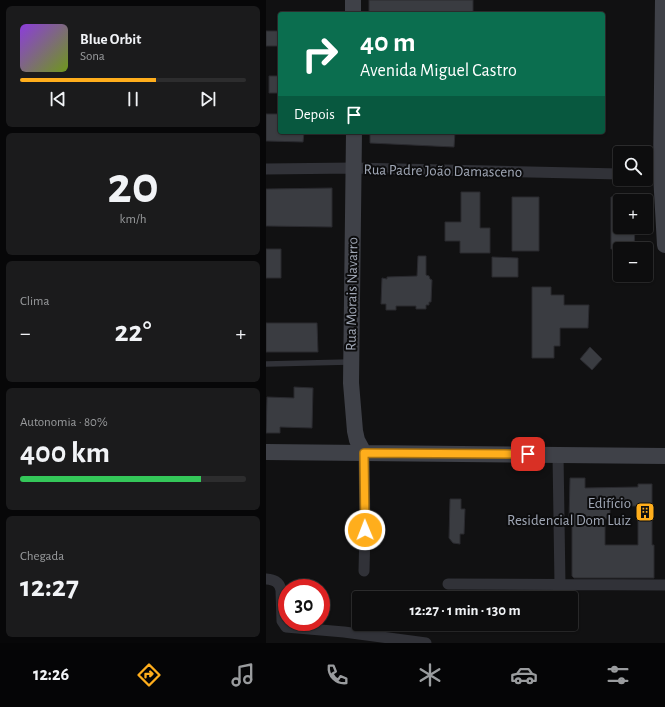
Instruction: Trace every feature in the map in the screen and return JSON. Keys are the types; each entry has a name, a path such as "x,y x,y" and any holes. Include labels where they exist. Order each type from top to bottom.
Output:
{"main road":[{"path":"353,0 353,12"},
{"path":"662,0 653,174 665,245"},
{"name":"Rua Morais Navarro","path":"354,134 351,383 354,431 364,453"},
{"path":"266,452 665,456"}],"street":[{"name":"Rua Padre João Damasceno","path":"266,169 354,168 613,174"},
{"path":"364,453 364,571"},
{"path":"558,454 560,585"},
{"path":"266,579 276,581 280,585 282,590 282,621 286,627 344,632 426,643"},
{"path":"448,584 665,585"}],"lane":[{"path":"266,364 352,361"}],"building":[{"path":"369,0 473,0 473,12 369,12"},
{"path":"266,31 278,31 278,46 266,46"},
{"path":"269,76 278,76 278,93 269,93"},
{"path":"266,114 278,114 278,134 304,134 303,142 266,141"},
{"path":"370,134 455,134 454,147 370,143"},
{"path":"332,188 332,227 266,226 266,189"},
{"path":"461,192 480,192 480,228 490,228 490,253 460,253 460,241 445,241 445,222 461,222"},
{"path":"512,197 539,197 539,251 512,251"},
{"path":"611,197 613,197 613,234 635,234 634,242 613,242 613,249 611,249"},
{"path":"266,249 281,249 281,278 266,278"},
{"path":"418,256 426,256 426,275 432,280 431,302 429,302 429,305 426,305 426,309 416,309 416,306 396,306 396,310 386,310 386,304 381,304 382,278 387,279 387,277 417,276"},
{"path":"492,257 518,258 518,277 492,277"},
{"path":"532,287 551,287 551,295 564,295 564,305 589,305 588,328 560,328 560,346 554,346 554,358 532,358"},
{"path":"266,323 317,323 318,352 266,352"},
{"path":"590,347 602,359 592,370 580,359"},
{"path":"294,387 313,388 312,428 280,427 280,433 266,433 267,397 294,398"},
{"path":"570,478 585,478 585,488 638,487 638,484 652,484 652,545 654,545 654,578 574,578 572,576 572,520 569,520","holes":["610,506 638,506 638,545 605,545 605,519 610,519"]},
{"path":"450,499 461,499 461,509 465,509 464,534 460,534 460,544 453,543 449,538"}],"place":[{"name":"Edifício Residencial Dom Luiz","path":"645,512"}],"route":[{"path":"365,530 364,453 528,454"}]}
